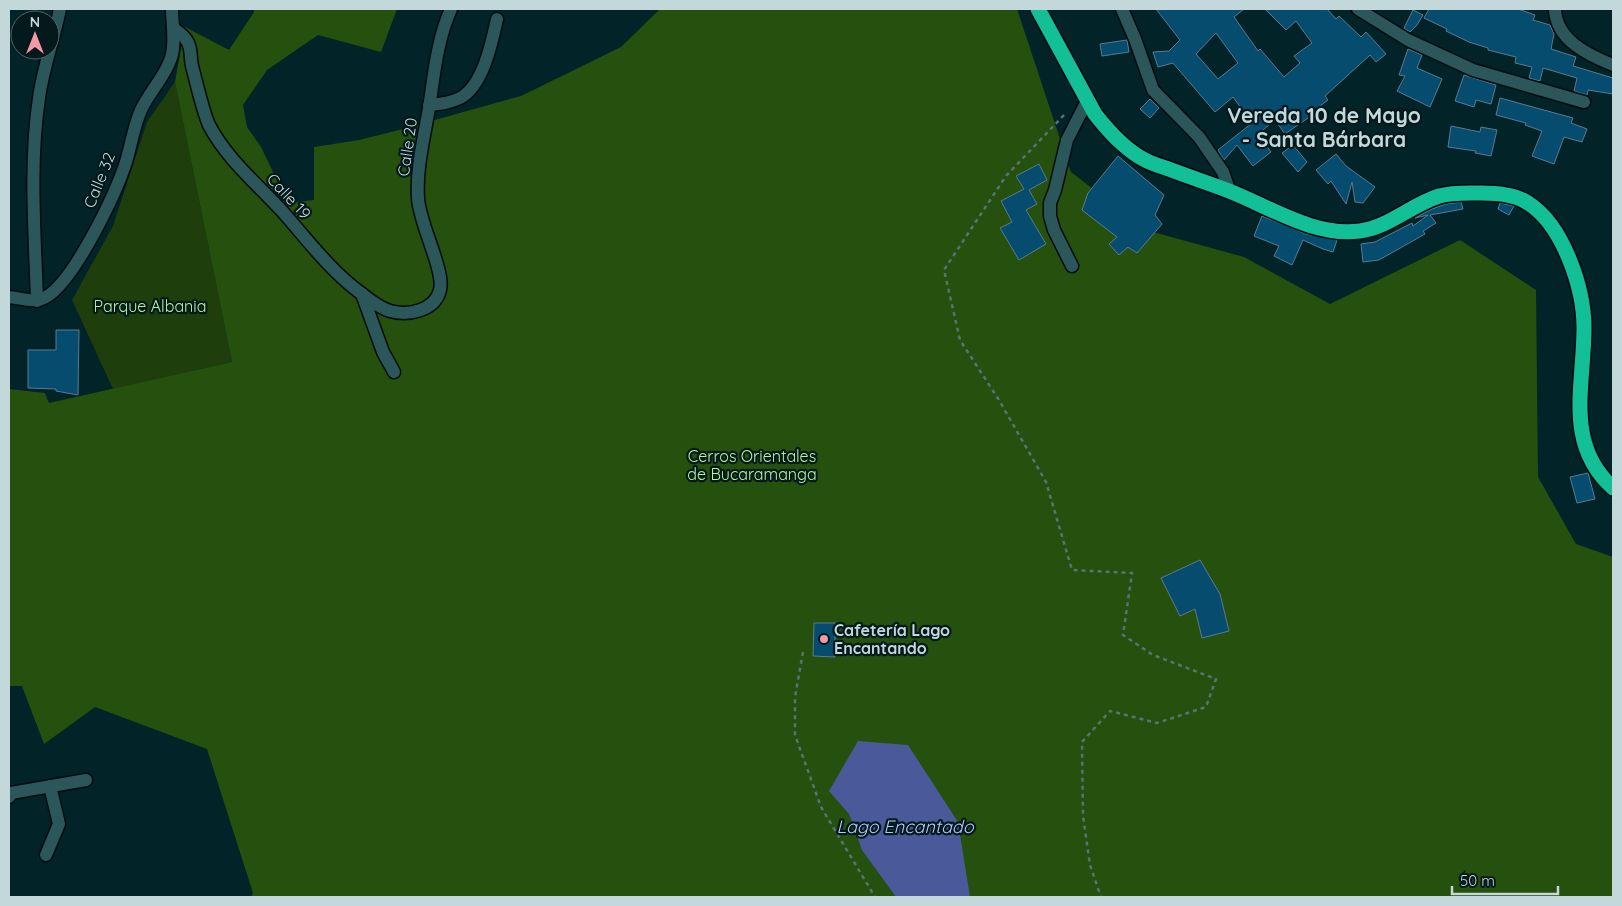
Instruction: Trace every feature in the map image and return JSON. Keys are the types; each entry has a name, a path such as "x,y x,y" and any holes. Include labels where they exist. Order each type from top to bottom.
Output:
{"highway":[{"path":"1038,9 1087,101 1107,130 1129,150 1148,162 1309,224 1345,232 1377,226 1428,201 1445,195 1495,193 1519,198 1530,204 1553,227 1570,259 1584,326 1580,405 1583,443 1600,474 1613,488"}],"street":[{"path":"9,296 37,301 34,185 35,134 39,96 60,9"},
{"name":"Calle 32","path":"37,301 45,298 62,283 92,237 108,205 125,163 140,110 166,71 171,58 173,47 172,9"},
{"name":"Calle 20","path":"440,290 441,281 436,260 425,232 418,200 418,172 439,46 451,9"},
{"path":"1122,9 1136,40 1153,90 1199,137 1222,172 1230,192"},
{"path":"1358,9 1408,40 1473,70 1584,102"},
{"path":"1555,9 1556,18 1567,40 1589,54 1613,65"},
{"path":"429,105 445,104 461,97 474,85 491,49 497,19"},
{"name":"Calle 19","path":"173,28 187,40 191,50 192,65 208,124 249,178 335,270 376,305 389,310 411,312 429,306 435,300 440,290"},
{"path":"1072,266 1054,230 1050,216 1050,204 1056,190 1067,140 1087,101"},
{"path":"362,294 383,352 394,372"},
{"path":"9,797 11,793 86,780"},
{"path":"46,855 59,824 50,786"}],"path":[{"path":"1064,114 1006,176 944,270 960,340 999,400 1046,482 1072,570 1132,573 1123,634 1153,655 1216,678 1206,707 1156,723 1110,711 1082,742 1083,816 1090,865 1101,897"},
{"path":"803,652 794,697 794,734 822,807 875,897"}],"green space":[{"name":"Cerros Orientales de Bucaramanga","path":"254,9 397,9 381,52 318,35 267,70 243,105 247,127 261,147 288,203 314,200 314,147 359,140 521,96 621,47 660,9 1017,9 1071,172 1146,230 1244,257 1330,304 1460,240 1536,290 1538,477 1576,544 1613,557 1613,897 251,897 253,893 207,749 95,707 44,744 22,686 9,686 9,389 45,393 49,403 232,362 175,82 185,27 229,50 254,12"},
{"name":"Parque Albania","path":"175,82 232,362 113,389 72,300 113,226 147,122"}],"water":[{"name":"Lago Encantado","path":"858,741 908,745 958,822 970,897 896,897 862,850 849,814 829,791"}],"building":[{"path":"1156,9 1244,9 1234,17 1258,51 1260,49 1284,77 1300,63 1294,56 1312,43 1296,21 1286,30 1265,9 1327,9 1336,19 1339,16 1361,37 1366,32 1386,54 1376,62 1370,55 1325,96 1328,100 1316,109 1318,111 1285,134 1275,120 1258,134 1271,152 1253,166 1237,145 1224,160 1218,150 1252,123 1233,97 1215,112 1173,63 1158,67 1153,52 1169,51 1180,40","holes":["1216,33 1238,63 1218,79 1196,54"]},
{"path":"1429,9 1518,9 1535,15 1533,20 1550,25 1554,34 1551,49 1576,57 1573,66 1613,78 1613,94 1588,90 1587,95 1574,91 1577,78 1543,68 1540,81 1529,78 1532,67 1515,63 1516,57 1488,50 1488,48 1469,42 1446,31 1447,29 1424,18"},
{"path":"1413,10 1423,15 1410,32 1404,28"},
{"path":"1127,40 1129,52 1102,56 1100,44"},
{"path":"1408,49 1422,55 1417,68 1442,79 1430,107 1397,91 1405,76 1399,75"},
{"path":"1464,75 1496,85 1491,104 1476,100 1474,107 1455,101"},
{"path":"1500,98 1573,118 1571,123 1587,129 1582,142 1564,137 1554,164 1532,156 1542,131 1525,125 1526,123 1496,115"},
{"path":"1150,99 1159,108 1150,118 1140,109"},
{"path":"1451,126 1480,132 1481,127 1497,130 1491,156 1475,153 1476,151 1448,147"},
{"path":"1293,145 1307,162 1298,172 1282,153"},
{"path":"1336,154 1346,166 1375,187 1363,203 1355,202 1352,182 1346,204 1331,181 1328,184 1316,170"},
{"path":"1118,156 1164,195 1155,215 1162,224 1137,253 1128,247 1119,255 1109,244 1117,237 1082,210 1088,193"},
{"path":"1039,164 1047,180 1029,190 1037,204 1026,210 1046,244 1019,260 1000,228 1012,222 1001,201 1024,189 1016,176"},
{"path":"1461,202 1463,209 1430,215 1436,223 1423,231 1425,234 1379,260 1363,262 1361,244 1375,242 1412,223 1413,226 1428,215 1415,218 1432,209 1446,204"},
{"path":"1500,203 1514,206 1509,215 1498,209"},
{"path":"1262,216 1306,234 1337,240 1333,252 1303,240 1292,265 1274,256 1279,246 1254,236"},
{"path":"56,330 79,330 78,395 56,391 56,389 28,388 28,350 56,350"},
{"path":"1588,473 1595,499 1577,503 1570,477"},
{"path":"1200,560 1220,594 1229,631 1202,638 1195,609 1180,616 1161,578"},
{"name":"Cafetería Lago Encantando","path":"814,623 835,623 835,657 813,656"}],"place":[{"name":"Cafetería Lago Encantando","path":"824,639"}],"district":[{"name":"Vereda 10 de Mayo - Santa Bárbara","path":"1324,128"}]}
